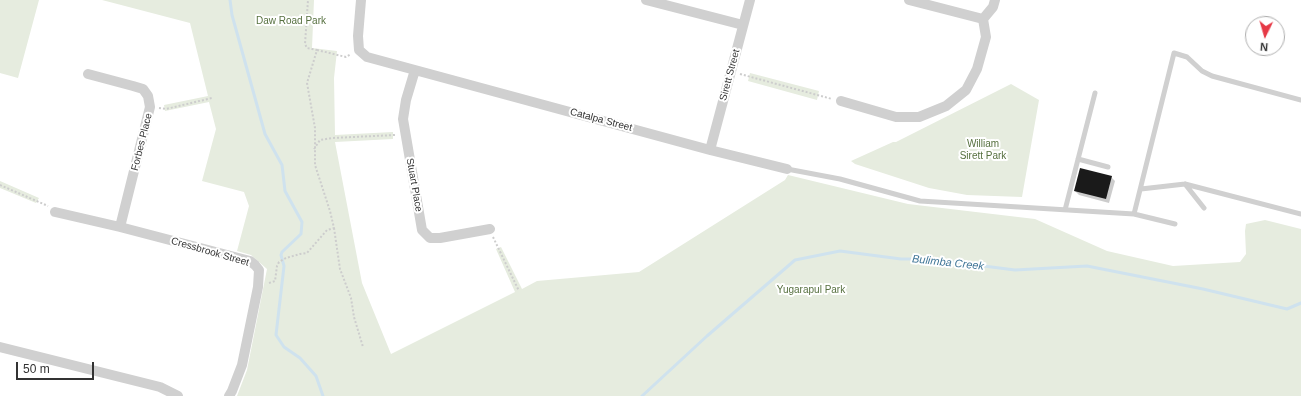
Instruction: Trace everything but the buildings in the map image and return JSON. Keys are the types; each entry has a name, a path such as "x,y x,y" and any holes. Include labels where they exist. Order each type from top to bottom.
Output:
{"street":[{"path":"359,50 358,36 361,0"},
{"path":"646,0 743,25"},
{"name":"Sirett Street","path":"710,150 750,0"},
{"path":"908,0 982,19"},
{"path":"982,19 993,7 995,0"},
{"path":"841,101 896,117 919,117 946,106 966,90 977,69 986,37 982,19"},
{"name":"Catalpa Street","path":"359,50 367,57 710,150 787,169"},
{"name":"Stuart Place","path":"415,70 406,100 403,119 404,135 422,230 430,238 440,238 490,229"},
{"name":"Forbes Place","path":"88,74 143,89 148,96 150,107 120,227"},
{"name":"Cressbrook Street","path":"55,212 120,227 250,262 259,270 258,287 242,365 229,396"},
{"path":"0,347 160,387 178,396"}],"lane":[{"path":"1134,214 1174,53 1187,56 1202,71 1212,76 1301,100"},
{"path":"1065,210 1095,93"},
{"path":"1078,159 1108,168"},
{"path":"787,169 840,179 920,201 1134,214 1175,224"},
{"path":"1141,188 1185,184 1301,214"},
{"path":"1185,184 1204,208"}],"path":[{"path":"308,0 305,44 307,48 346,57 359,50"},
{"path":"317,50 307,84 315,128 315,165 322,183 334,228 340,269 351,298 354,317 363,347"},
{"path":"731,70 744,76 841,101"},
{"path":"150,107 166,109 212,98"},
{"path":"314,149 320,140 332,138 404,135"},
{"path":"0,185 46,204 55,212"},
{"path":"258,287 275,282 279,262 286,258 308,253 327,230 334,228"},
{"path":"490,229 519,291"}],"green space":[{"path":"0,0 39,0 18,78 0,73"},
{"name":"Yugarapul Park","path":"102,0 314,0 312,48 337,51 334,78 335,135 393,132 393,139 335,142 362,283 391,354 515,292 496,249 501,247 522,289 537,281 639,272 785,180 788,175 908,204 1035,219 1107,251 1173,266 1240,262 1246,254 1246,224 1265,220 1301,229 1301,396 237,396 247,370 267,269 251,255 237,251 249,206 244,192 202,181 216,129 209,102 165,111 164,105 208,96 190,23"},
{"path":"750,73 819,91 817,100 748,81"},
{"name":"William Sirett Park","path":"1011,84 1039,100 1022,197 967,195 929,188 855,164 851,161 896,142"},
{"path":"0,181 39,198 36,203 0,188"}],"waterway":[{"path":"230,0 232,15 265,134 282,165 285,191 302,222 301,234 282,252 281,255 284,266 276,335 284,347 300,358 316,376 323,396"},
{"name":"Bulimba Creek","path":"642,396 707,336 795,260 840,251 901,259 929,259 1015,270 1087,266 1203,289 1287,309 1301,303"}],"park label":[{"name":"Daw Road Park","path":"291,21"}]}
